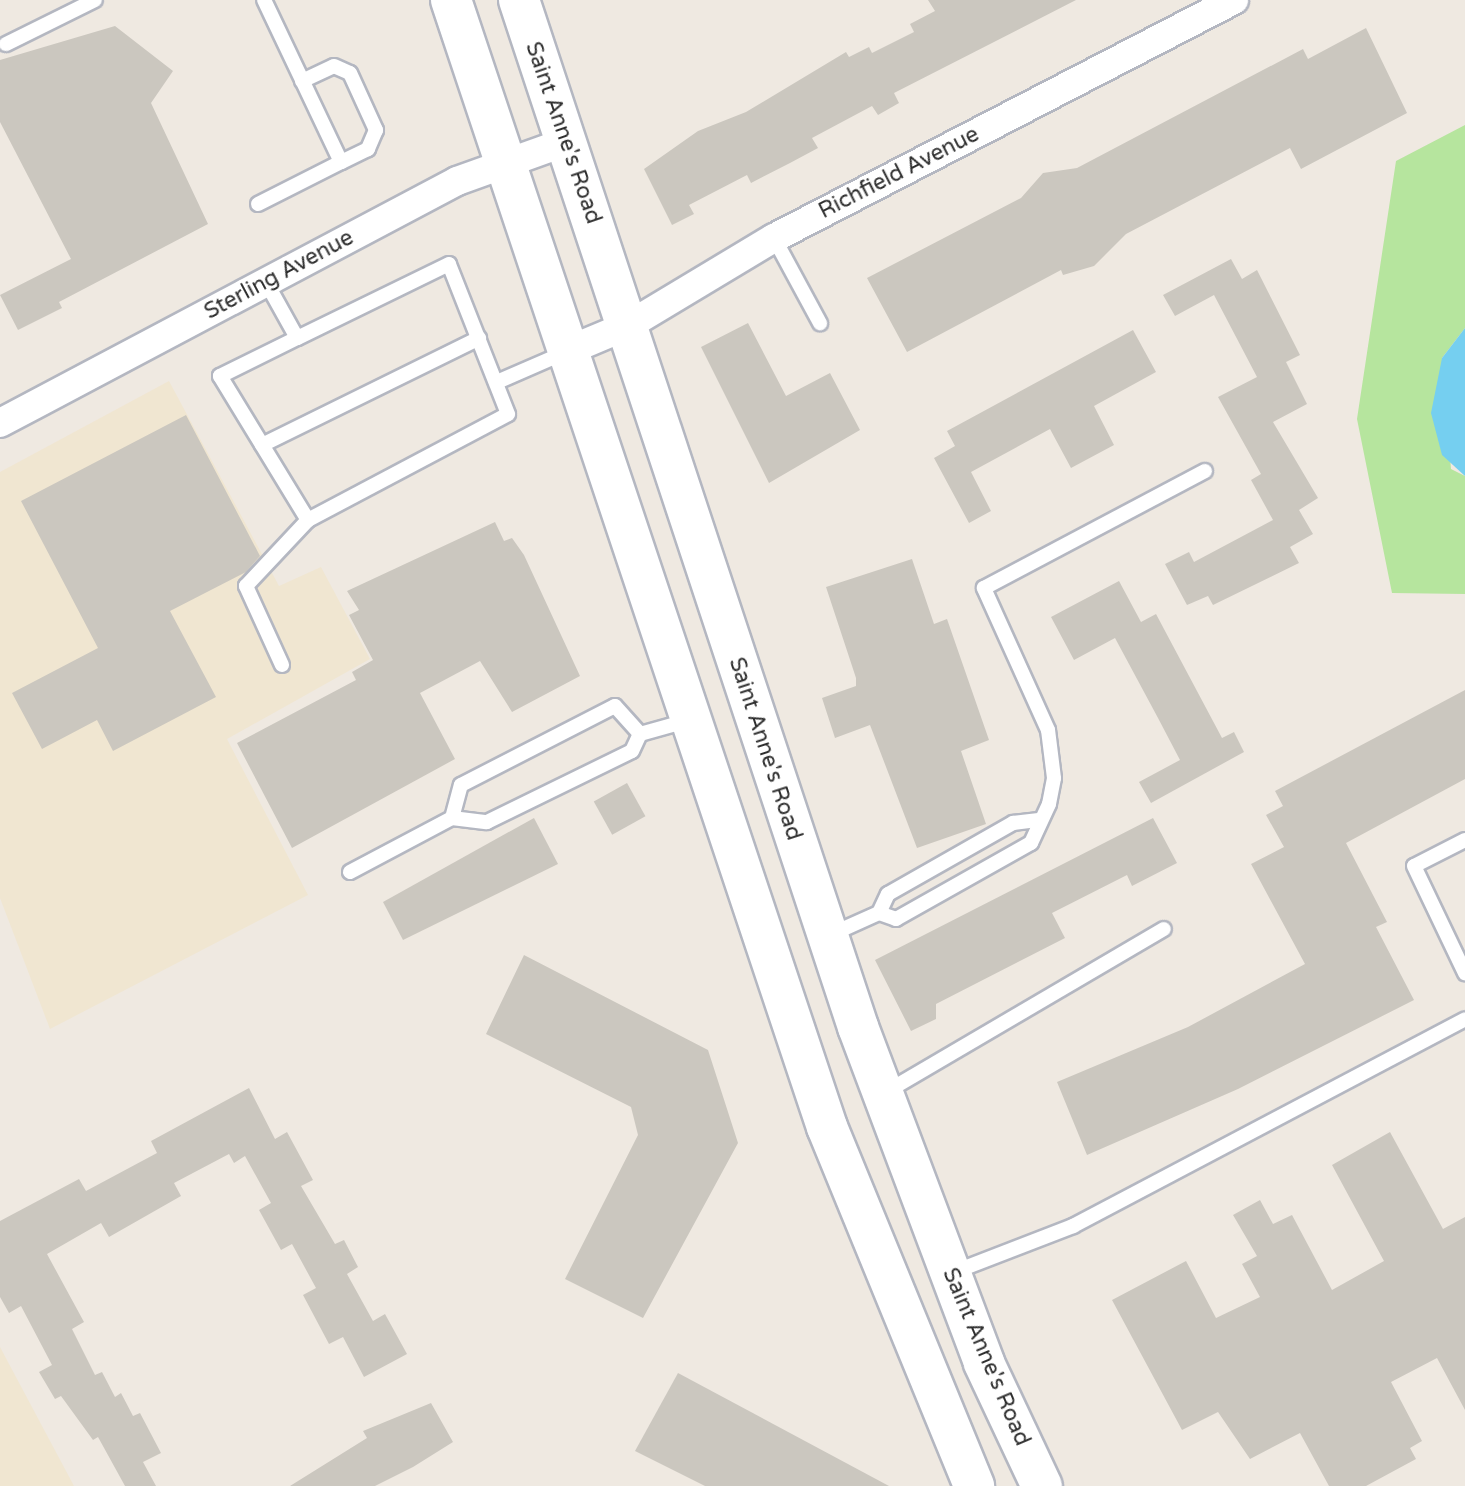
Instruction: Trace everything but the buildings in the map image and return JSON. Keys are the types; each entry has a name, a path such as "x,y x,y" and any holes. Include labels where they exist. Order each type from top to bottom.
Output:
{"main road":[{"path":"451,0 771,960 884,1275 974,1486"},
{"name":"Saint Anne's Road","path":"519,0 629,325 827,936 882,1094 950,1274 1042,1486"},
{"path":"771,960 827,936"}],"street":[{"name":"Richfield Avenue","path":"567,351 629,325 774,238 1234,0"},
{"name":"Sterling Avenue","path":"0,423 457,181 566,142"}],"lane":[{"path":"6,44 95,0"},
{"path":"264,0 341,162"},
{"path":"258,204 368,149 376,130 350,73 334,66 302,81"},
{"path":"774,238 820,323"},
{"path":"282,665 246,586 308,520 508,414 449,264 220,376 308,520"},
{"path":"266,282 297,338"},
{"path":"262,445 479,338"},
{"path":"497,382 567,351"},
{"path":"879,913 896,919 1031,843 1054,778 1048,730 984,588 1205,471"},
{"path":"452,818 461,785 615,706 640,734"},
{"path":"350,872 452,818 487,822 632,751 640,734 690,720"},
{"path":"827,936 879,913 888,894 1013,823 1039,820"},
{"path":"1465,840 1414,866 1465,973"},
{"path":"882,1094 1164,929"},
{"path":"950,1274 1073,1226 1465,1019"}],"shaded area":[{"path":"169,381 279,586 321,567 370,659 227,739 308,895 50,1029 0,898 0,472"},
{"path":"0,1347 74,1486 0,1486"}],"green space":[{"path":"1465,125 1465,328 1442,358 1451,469 1465,476 1465,594 1392,593 1357,419 1396,161"}],"water":[{"path":"1465,328 1465,476 1442,455 1431,413 1442,358"}]}
